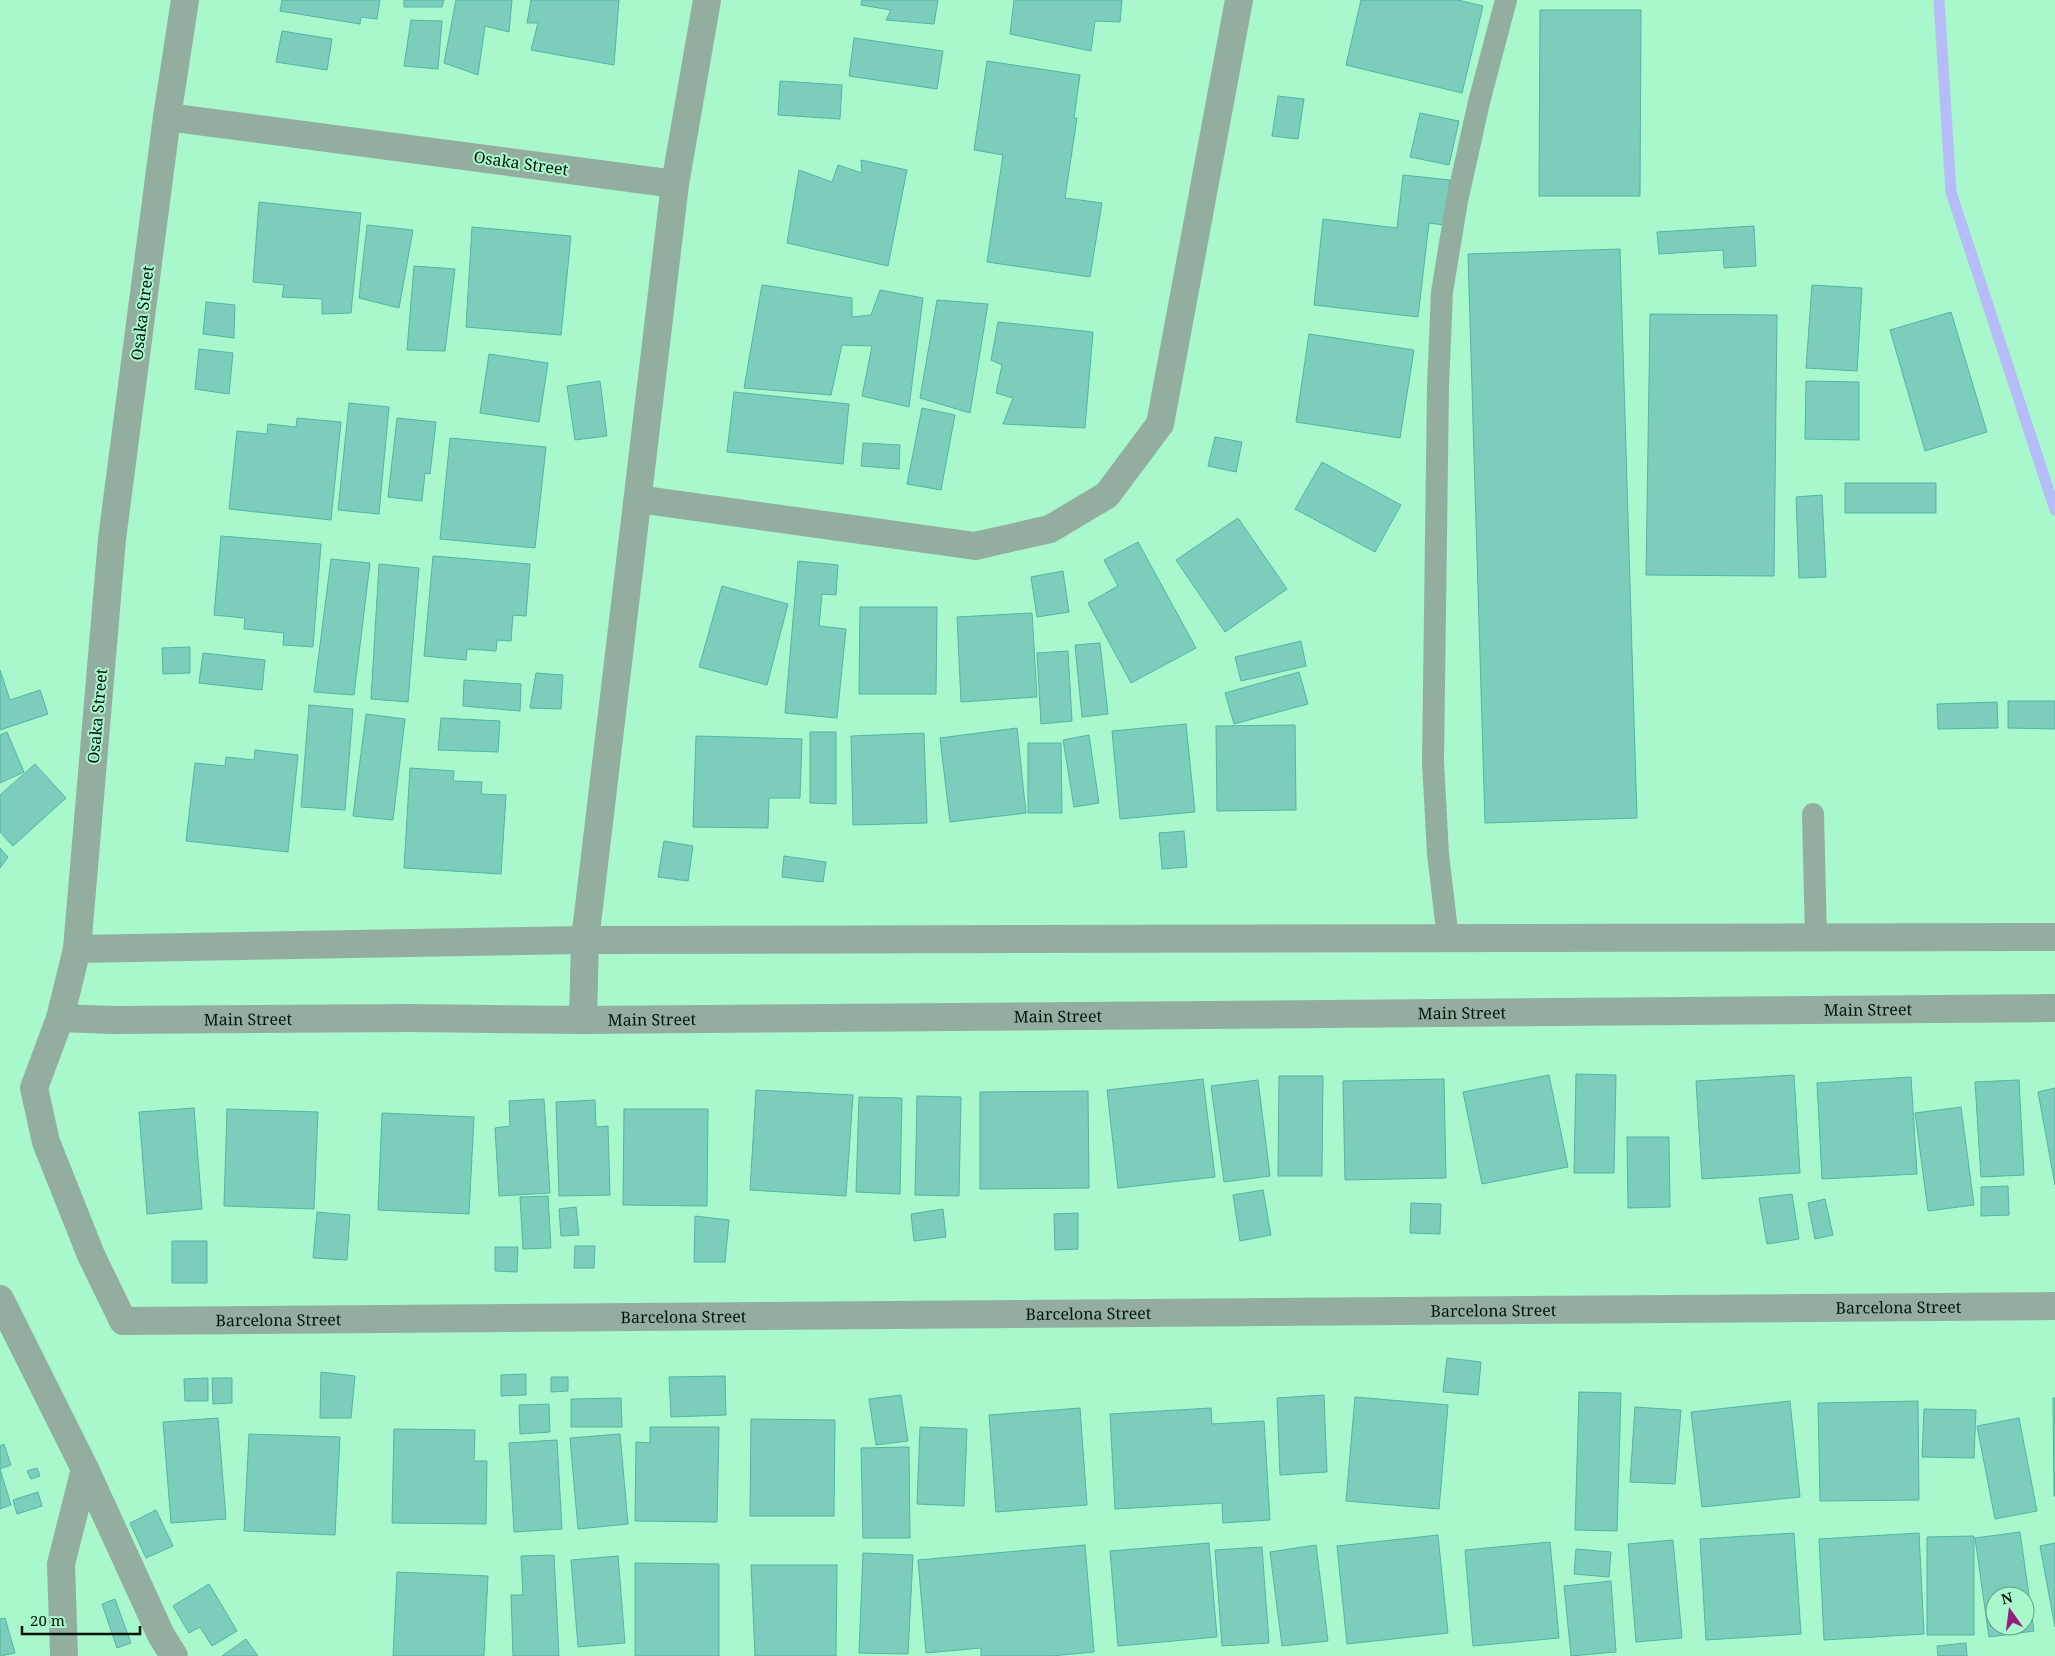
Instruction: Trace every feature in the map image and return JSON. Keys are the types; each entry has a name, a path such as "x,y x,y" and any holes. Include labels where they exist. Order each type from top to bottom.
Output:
{"street":[{"path":"167,117 185,0"},
{"path":"583,1020 585,940 675,184 707,0"},
{"path":"638,499 975,546 1050,529 1107,496 1160,424 1239,0"},
{"name":"Osaka Street","path":"123,1321 91,1255 46,1142 34,1088 60,1018 77,949 112,539 167,117 675,184"},
{"path":"77,949 585,940 2055,937"},
{"name":"Main Street","path":"60,1018 123,1020 411,1018 583,1020 2055,1008"},
{"path":"0,1299 85,1469 161,1635 174,1656"},
{"name":"Barcelona Street","path":"123,1321 2055,1306"},
{"path":"64,1656 61,1564 85,1469"}],"lane":[{"path":"1448,939 1438,854 1433,762 1438,386 1442,292 1457,201 1479,102 1506,0"},
{"path":"1813,814 1816,938"}],"building":[{"path":"282,0 380,0 377,19 361,17 360,24 280,11"},
{"path":"404,0 444,0 442,7 404,7"},
{"path":"456,0 512,0 509,32 485,26 478,75 444,63"},
{"path":"531,0 619,0 614,65 531,50 538,23 527,23"},
{"path":"862,0 938,0 934,24 886,20 891,10 861,5"},
{"path":"1014,0 1122,0 1120,22 1095,21 1091,51 1010,34"},
{"path":"1361,0 1458,0 1483,6 1462,93 1346,65"},
{"path":"1540,10 1641,10 1640,196 1539,196"},
{"path":"411,20 442,21 438,69 404,66"},
{"path":"282,31 332,39 327,70 276,62"},
{"path":"854,38 943,51 937,89 849,76"},
{"path":"987,61 1080,75 1074,118 1077,118 1065,198 1102,203 1090,277 987,262 1003,155 974,150"},
{"path":"780,81 842,85 840,119 778,115"},
{"path":"1278,96 1304,99 1298,139 1272,136"},
{"path":"1420,113 1459,121 1449,165 1410,157"},
{"path":"861,160 907,170 888,266 787,243 799,170 832,182 838,165 862,173"},
{"path":"1403,175 1450,180 1444,225 1429,223 1418,317 1314,305 1323,219 1397,228"},
{"path":"259,202 361,213 351,313 322,314 322,299 282,297 284,285 253,282"},
{"path":"367,225 413,230 399,308 359,298"},
{"path":"1754,226 1756,266 1724,268 1723,250 1659,254 1657,232"},
{"path":"472,227 571,236 561,335 466,327"},
{"path":"1620,249 1637,818 1485,823 1468,254"},
{"path":"414,266 455,269 445,351 407,350"},
{"path":"762,285 852,298 852,317 871,315 880,290 923,298 909,407 862,396 872,346 842,345 831,395 744,388"},
{"path":"1812,285 1862,288 1857,371 1806,368"},
{"path":"937,300 988,304 970,413 920,398"},
{"path":"206,302 235,305 234,338 203,334"},
{"path":"1951,312 1987,432 1925,451 1890,330"},
{"path":"1650,314 1777,315 1774,576 1646,575"},
{"path":"998,322 1093,332 1085,428 1003,424 1013,398 996,393 1002,365 991,360"},
{"path":"1309,334 1414,350 1400,438 1296,422"},
{"path":"199,349 233,353 229,394 195,389"},
{"path":"489,354 548,363 539,422 480,413"},
{"path":"600,381 607,436 575,440 567,386"},
{"path":"1806,381 1859,382 1859,440 1805,439"},
{"path":"734,392 849,404 843,464 727,452"},
{"path":"349,403 389,407 379,514 338,510"},
{"path":"922,408 955,415 941,490 907,484"},
{"path":"297,418 341,422 331,520 229,509 237,431 267,434 268,424 296,427"},
{"path":"397,418 436,422 430,474 425,473 422,501 388,497"},
{"path":"1215,437 1242,442 1236,472 1208,466"},
{"path":"450,438 546,447 535,548 440,539"},
{"path":"863,443 900,445 899,469 861,466"},
{"path":"1322,462 1401,505 1375,552 1295,509"},
{"path":"1845,483 1936,483 1936,513 1845,513"},
{"path":"1822,495 1826,577 1799,578 1796,497"},
{"path":"1238,518 1287,589 1225,632 1176,560"},
{"path":"221,536 321,544 313,647 283,645 284,633 244,629 245,618 214,615"},
{"path":"1138,542 1196,648 1131,683 1088,603 1118,586 1104,560"},
{"path":"433,556 530,564 526,616 513,615 511,641 497,640 496,651 467,649 466,660 424,656"},
{"path":"331,559 370,563 354,695 314,692"},
{"path":"798,561 838,565 836,595 822,594 819,626 846,629 837,718 785,713"},
{"path":"379,564 419,568 408,702 371,699"},
{"path":"1063,571 1069,612 1037,617 1031,577"},
{"path":"722,586 788,604 767,685 699,667"},
{"path":"860,607 937,607 936,694 859,694"},
{"path":"1032,613 1037,697 961,702 957,617"},
{"path":"1301,641 1306,666 1241,681 1235,657"},
{"path":"1100,643 1108,714 1082,717 1075,645"},
{"path":"190,647 190,673 163,674 162,648"},
{"path":"1068,651 1072,721 1041,724 1037,653"},
{"path":"203,653 265,660 262,690 199,683"},
{"path":"0,670 10,700 40,690 48,714 0,730"},
{"path":"1299,672 1308,704 1234,724 1225,693"},
{"path":"536,673 563,675 561,709 530,708"},
{"path":"464,680 521,684 520,711 463,706"},
{"path":"2008,701 2055,701 2055,729 2008,728"},
{"path":"1997,702 1998,728 1938,729 1937,704"},
{"path":"309,705 353,709 345,810 301,807"},
{"path":"366,714 405,719 393,820 353,816"},
{"path":"441,718 500,721 498,752 438,750"},
{"path":"1186,724 1195,812 1120,819 1112,731"},
{"path":"1295,725 1296,810 1217,811 1216,726"},
{"path":"1017,728 1026,813 950,822 940,738"},
{"path":"7,732 24,772 0,783 0,735"},
{"path":"810,732 836,732 836,804 810,803"},
{"path":"924,733 927,823 853,825 851,736"},
{"path":"1089,735 1099,803 1074,807 1063,740"},
{"path":"696,736 802,739 800,798 769,798 768,828 693,827"},
{"path":"1028,743 1061,743 1062,813 1028,813"},
{"path":"255,750 298,755 288,852 186,841 195,763 225,766 226,757 254,760"},
{"path":"35,764 66,798 13,846 0,832 0,795"},
{"path":"410,768 454,771 453,781 482,782 481,794 506,795 501,874 404,868"},
{"path":"1184,831 1187,867 1162,869 1159,833"},
{"path":"664,841 693,846 688,881 658,877"},
{"path":"0,848 8,857 0,868"},
{"path":"784,856 826,862 823,882 782,877"},
{"path":"1576,1074 1616,1075 1614,1173 1574,1173"},
{"path":"1549,1075 1568,1167 1482,1184 1463,1092"},
{"path":"1794,1075 1800,1173 1702,1179 1696,1081"},
{"path":"1279,1076 1323,1076 1322,1176 1278,1176"},
{"path":"1911,1077 1917,1174 1822,1179 1817,1083"},
{"path":"1203,1079 1215,1177 1118,1188 1107,1090"},
{"path":"1444,1079 1446,1178 1345,1180 1343,1081"},
{"path":"1258,1080 1270,1176 1224,1182 1211,1086"},
{"path":"2019,1080 2024,1175 1981,1177 1975,1082"},
{"path":"2055,1088 2055,1185 2038,1092"},
{"path":"756,1090 853,1095 846,1196 750,1190"},
{"path":"1088,1091 1089,1188 980,1189 980,1092"},
{"path":"917,1096 961,1097 959,1196 915,1195"},
{"path":"859,1097 902,1098 900,1194 856,1192"},
{"path":"544,1099 550,1193 499,1196 495,1128 510,1126 509,1101"},
{"path":"595,1100 596,1127 608,1126 610,1195 559,1196 556,1102"},
{"path":"1961,1107 1974,1205 1928,1211 1915,1113"},
{"path":"194,1108 202,1209 147,1214 139,1112"},
{"path":"227,1109 318,1112 314,1209 224,1206"},
{"path":"624,1109 708,1109 707,1206 623,1205"},
{"path":"382,1113 474,1117 469,1214 378,1210"},
{"path":"1627,1137 1669,1137 1670,1207 1628,1208"},
{"path":"2008,1186 2009,1215 1981,1216 1981,1187"},
{"path":"1263,1190 1271,1235 1240,1241 1233,1195"},
{"path":"1792,1194 1799,1239 1767,1244 1759,1198"},
{"path":"548,1196 551,1248 523,1249 520,1197"},
{"path":"1825,1199 1833,1235 1815,1239 1808,1203"},
{"path":"1411,1203 1441,1204 1440,1234 1410,1233"},
{"path":"576,1207 579,1235 561,1236 559,1209"},
{"path":"943,1209 946,1237 914,1241 911,1214"},
{"path":"317,1212 350,1215 347,1260 313,1258"},
{"path":"1078,1213 1078,1249 1055,1250 1054,1214"},
{"path":"695,1216 729,1220 725,1262 694,1262"},
{"path":"172,1241 207,1241 207,1283 172,1283"},
{"path":"575,1246 595,1246 594,1268 574,1268"},
{"path":"495,1247 518,1247 517,1272 495,1271"},
{"path":"1447,1358 1481,1362 1478,1395 1443,1392"},
{"path":"321,1372 355,1376 351,1418 320,1418"},
{"path":"526,1374 526,1395 501,1396 501,1375"},
{"path":"725,1376 726,1415 671,1417 669,1377"},
{"path":"551,1377 568,1377 568,1391 551,1392"},
{"path":"208,1378 208,1401 185,1401 184,1379"},
{"path":"212,1378 232,1378 232,1403 213,1404"},
{"path":"1579,1392 1621,1393 1617,1531 1575,1530"},
{"path":"901,1395 908,1441 876,1445 869,1399"},
{"path":"1324,1395 1327,1472 1280,1475 1277,1398"},
{"path":"1355,1397 1448,1405 1439,1509 1346,1501"},
{"path":"621,1398 622,1427 571,1427 571,1399"},
{"path":"2053,1398 2055,1398 2055,1496 2054,1496"},
{"path":"1790,1401 1800,1497 1702,1507 1691,1412"},
{"path":"1918,1401 1919,1500 1820,1501 1818,1403"},
{"path":"549,1404 550,1432 520,1434 519,1405"},
{"path":"1635,1407 1681,1410 1675,1484 1630,1482"},
{"path":"1080,1408 1087,1505 996,1512 989,1415"},
{"path":"1211,1408 1212,1424 1264,1421 1270,1520 1223,1523 1222,1503 1115,1509 1110,1414"},
{"path":"1924,1409 1976,1410 1974,1458 1922,1457"},
{"path":"218,1418 226,1519 171,1523 163,1422"},
{"path":"2019,1418 2037,1511 1995,1519 1977,1426"},
{"path":"751,1419 835,1420 834,1516 750,1516"},
{"path":"650,1427 719,1427 717,1522 635,1521 636,1442 650,1443"},
{"path":"920,1427 967,1429 964,1506 917,1504"},
{"path":"394,1429 475,1430 474,1461 487,1461 486,1524 392,1523"},
{"path":"249,1434 340,1437 335,1535 244,1531"},
{"path":"620,1434 628,1524 578,1529 570,1438"},
{"path":"557,1440 562,1529 514,1532 509,1443"},
{"path":"4,1444 11,1465 0,1469 0,1446"},
{"path":"909,1447 910,1538 863,1538 861,1448"},
{"path":"37,1468 40,1476 31,1479 27,1471"},
{"path":"0,1469 11,1505 0,1509"},
{"path":"38,1492 42,1506 17,1514 13,1500"},
{"path":"156,1510 173,1546 146,1558 130,1523"},
{"path":"2020,1532 2028,1586 1985,1586 1985,1609 1975,1538"},
{"path":"1794,1533 1801,1634 1706,1640 1700,1539"},
{"path":"1919,1533 1924,1634 1824,1640 1819,1539"},
{"path":"1438,1535 1448,1633 1347,1644 1337,1546"},
{"path":"1974,1536 1974,1635 1927,1635 1927,1537"},
{"path":"1673,1540 1682,1638 1636,1642 1628,1544"},
{"path":"1550,1542 1559,1638 1473,1646 1465,1550"},
{"path":"1209,1543 1217,1637 1118,1646 1110,1551"},
{"path":"2055,1543 2055,1627 2040,1546"},
{"path":"1085,1545 1094,1652 1051,1656 981,1656 981,1648 926,1653 918,1560"},
{"path":"1316,1545 1328,1641 1282,1646 1270,1552"},
{"path":"1262,1547 1269,1643 1222,1646 1215,1550"},
{"path":"1576,1549 1611,1552 1609,1577 1574,1574"},
{"path":"863,1553 913,1555 908,1654 859,1653"},
{"path":"554,1555 559,1656 513,1656 511,1595 523,1595 521,1556"},
{"path":"618,1556 625,1643 578,1647 571,1560"},
{"path":"635,1563 719,1564 719,1656 635,1656"},
{"path":"751,1565 837,1565 836,1656 755,1656"},
{"path":"397,1572 488,1576 484,1656 393,1656"},
{"path":"1611,1581 1616,1652 1571,1656 1564,1586"},
{"path":"209,1584 237,1631 212,1646 200,1627 189,1633 173,1606"},
{"path":"115,1599 131,1643 117,1648 102,1604"},
{"path":"5,1618 15,1653 0,1656 0,1619"},
{"path":"246,1639 258,1656 222,1656"},
{"path":"1966,1643 1967,1656 1938,1656 1937,1646"}],"waterway":[{"path":"1939,0 1951,192 2055,510"}]}
